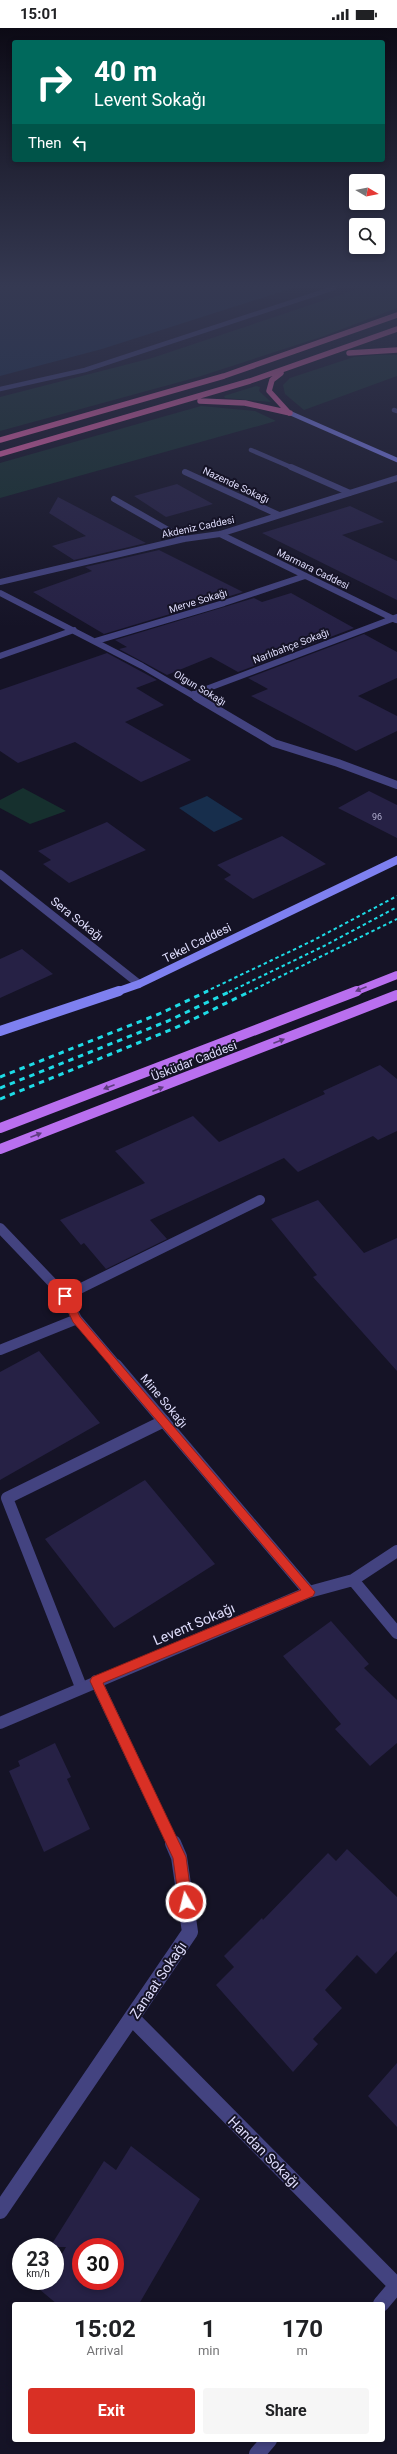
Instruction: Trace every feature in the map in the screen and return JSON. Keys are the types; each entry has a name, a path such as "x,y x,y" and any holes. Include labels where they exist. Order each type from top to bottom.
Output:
{"highway":[{"path":"0,440 136,401"},
{"path":"0,454 184,401"},
{"path":"175,404 204,401"},
{"path":"226,401 267,406 290,414"},
{"path":"278,401 290,414"}],"main road":[{"name":"Üsküdar Caddesi","path":"0,1128 184,1059 397,975"},
{"name":"Üsküdar Caddesi","path":"0,1150 397,995"}],"street":[{"path":"290,414 397,460"},
{"path":"251,450 350,493"},
{"name":"Nazende Sokağı","path":"185,472 279,515"},
{"name":"Akdeniz Caddesi","path":"0,582 184,539 220,534 397,478"},
{"path":"114,499 184,539"},
{"name":"Marmara Caddesi","path":"220,534 396,619"},
{"name":"Merve Sokağı","path":"96,641 224,603 305,576"},
{"name":"Olgun Sokağı","path":"0,592 96,641 193,694 274,743 338,763 397,785"},
{"name":"Narlıbahçe Sokağı","path":"193,694 396,619"},
{"path":"0,656 74,630"},
{"name":"Tekel Caddesi","path":"0,1031 139,984 397,860"},
{"name":"Sera Sokağı","path":"0,874 139,984"},
{"path":"65,1296 260,1200"},
{"name":"Mine Sokağı","path":"0,1228 65,1296 77,1319 309,1592"},
{"path":"0,1350 77,1319"},
{"path":"81,1687 7,1498 164,1422"},
{"name":"Levent Sokağı","path":"0,1723 81,1687 309,1592 353,1580 397,1551"},
{"path":"353,1580 397,1633"},
{"name":"Zanaat Sokağı","path":"0,2211 190,1932 179,1857 96,1681"},
{"name":"Handan Sokağı","path":"132,2018 397,2285"},
{"path":"383,2302 397,2285"},
{"path":"257,2454 267,2442"}],"green space":[{"path":"0,401 109,401 0,431"},
{"path":"294,401 328,401 304,410"},
{"path":"201,406 255,411 276,421 0,498 0,463"},
{"path":"23,788 66,811 30,824 0,808 0,800"}],"water":[{"path":"207,796 243,819 214,832 179,808"}],"building":[{"path":"177,484 213,504 166,517 134,496"},
{"path":"58,497 146,543 74,560 52,546 86,536 49,513"},
{"path":"350,506 384,522 342,535 397,561 397,600 262,533"},
{"path":"159,550 243,592 104,634 33,592 92,571 85,567"},
{"path":"291,593 354,628 238,672 211,657 167,675 119,649 127,647 115,640 254,598 262,602"},
{"path":"364,634 397,652 397,678 358,696 397,716 397,731 356,751 251,696 268,689 248,678"},
{"path":"107,653 157,680 136,688 164,705 125,722 191,760 141,782 75,742 18,763 0,751 0,690"},
{"path":"369,791 397,805 397,838 338,808"},
{"path":"107,822 146,850 69,883 43,864 51,860 38,851"},
{"path":"282,836 326,864 253,899 224,879 231,875 217,865"},
{"path":"22,949 53,974 0,998 0,959"},
{"path":"380,1065 397,1079 397,1131 378,1140 373,1136 298,1172 284,1158 150,1220 167,1239 106,1269 84,1243 81,1245 60,1220 145,1183 115,1151 193,1116 219,1142 325,1094 323,1091"},
{"path":"318,1200 364,1253 397,1238 397,1371 313,1277 317,1275 271,1219"},
{"path":"39,1351 100,1423 0,1480 0,1372"},
{"path":"145,1480 215,1564 114,1628 45,1539"},
{"path":"331,1621 369,1664 364,1668 397,1700 397,1743 370,1766 335,1729 341,1724 283,1656"},
{"path":"55,1743 71,1777 67,1779 90,1829 44,1852 9,1771 20,1766 18,1761"},
{"path":"347,1849 397,1897 397,1951 376,1974 357,1955 325,1990 342,2008 313,2039 318,2044 293,2072 216,1985 234,1967 224,1956 262,1918 263,1920 328,1853 336,1861"},
{"path":"397,2063 397,2127 368,2096"},
{"path":"131,2146 200,2199 140,2302 55,2302 40,2290 64,2290 64,2250 66,2247 64,2247 64,2238 56,2238 104,2161 116,2170"}],"railway":[{"path":"205,992 312,941 397,896"},
{"path":"229,992 324,946 397,907"},
{"path":"249,992 397,919"},
{"path":"0,1077 159,1014 208,991"},
{"path":"0,1088 168,1021 231,991"},
{"path":"0,1099 175,1028 251,991"}],"route":[{"path":"65,1296 77,1319 309,1592 96,1681 179,1857 186,1902"}]}
